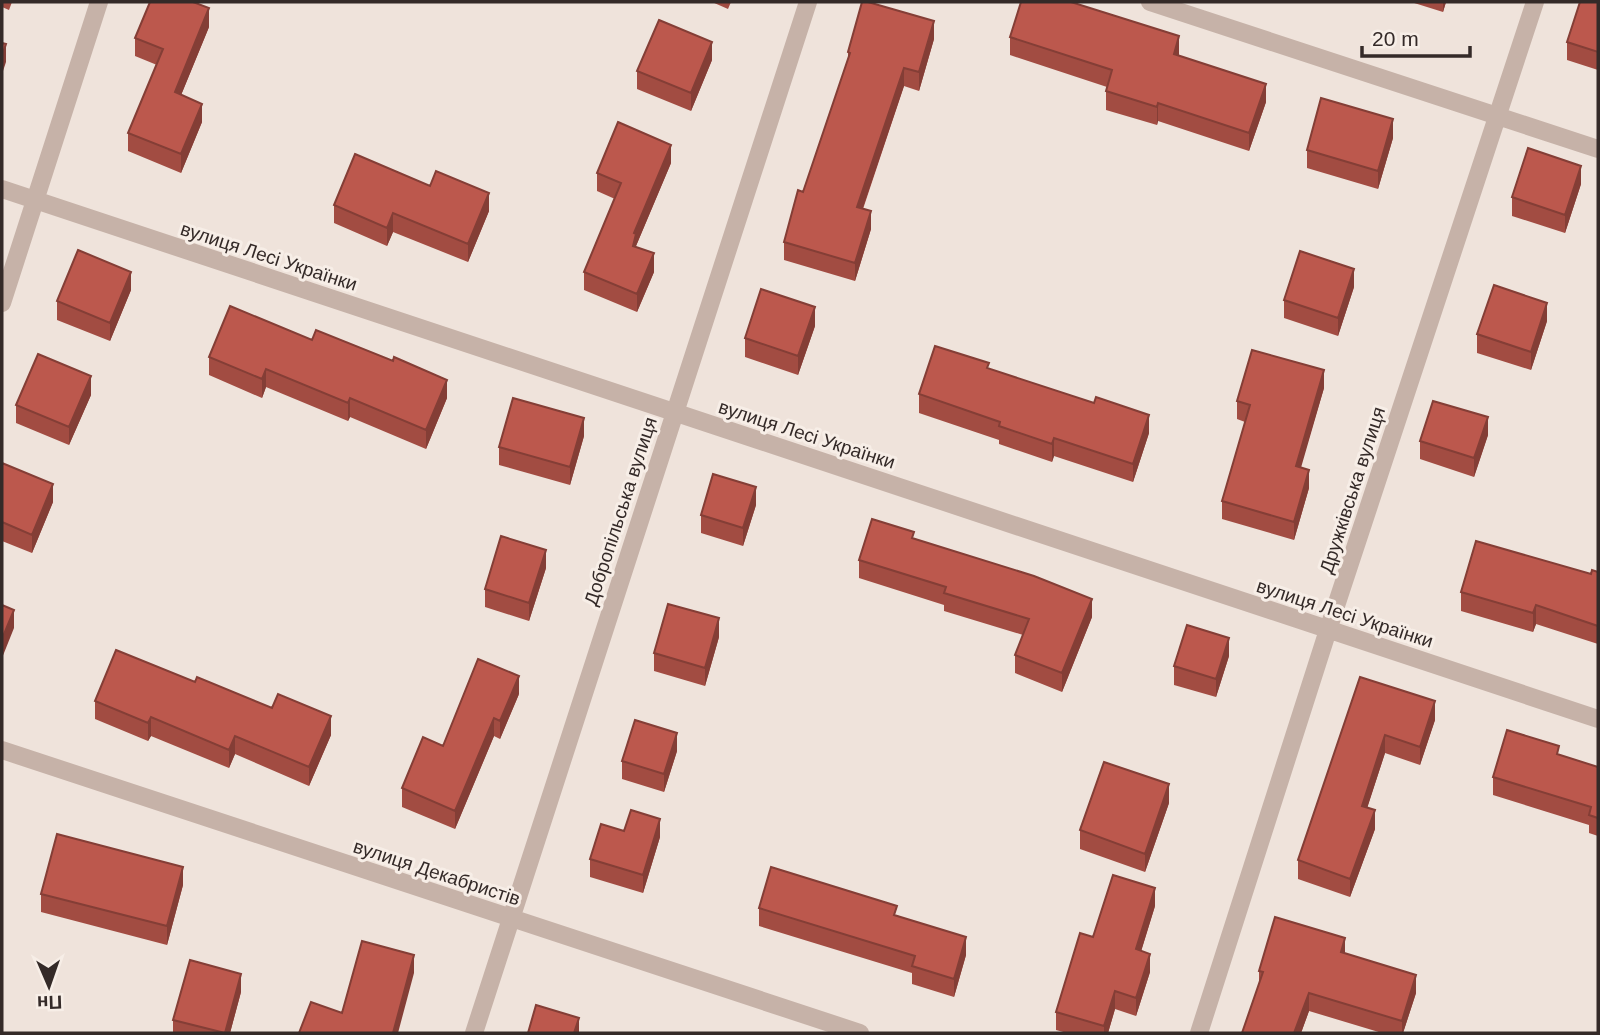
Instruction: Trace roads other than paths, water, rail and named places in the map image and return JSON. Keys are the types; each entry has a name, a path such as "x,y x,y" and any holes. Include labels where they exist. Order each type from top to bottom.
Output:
{"street":[{"path":"2,303 99,2"},
{"name":"Добропільська вулиця","path":"474,1033 808,2"},
{"path":"1150,2 1598,149"},
{"name":"Дружківська вулиця","path":"1199,1033 1328,630 1535,2"},
{"name":"вулиця Лесі Українки","path":"2,189 1598,719"},
{"name":"вулиця Декабристів","path":"2,750 860,1033"}]}
